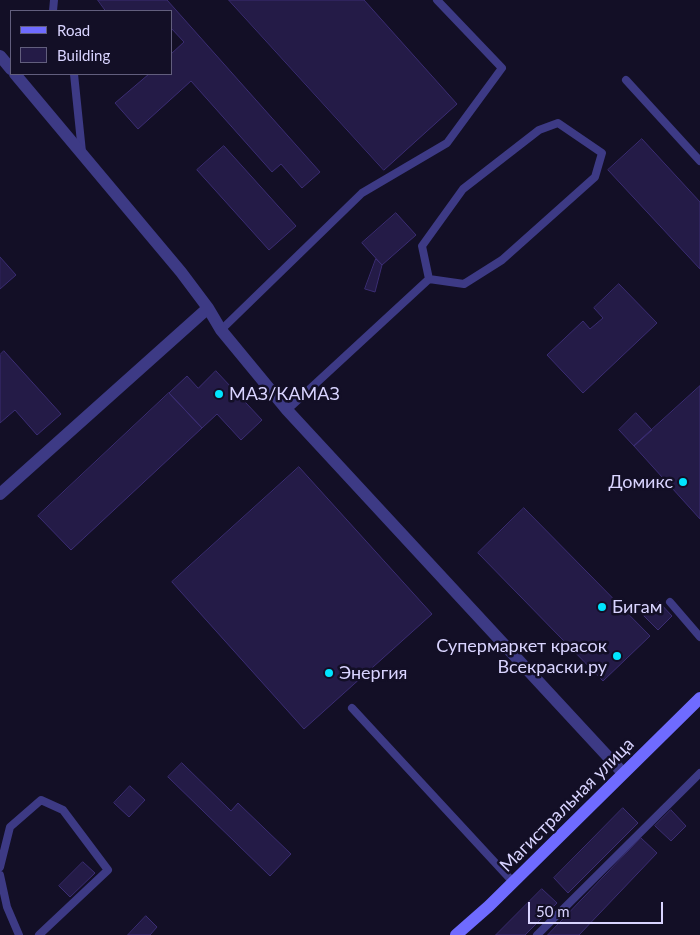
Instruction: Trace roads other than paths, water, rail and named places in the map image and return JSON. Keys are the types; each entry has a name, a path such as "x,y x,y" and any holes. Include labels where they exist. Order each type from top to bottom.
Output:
{"main road":[{"name":"Магистральная улица","path":"456,935 513,882 700,698"}],"street":[{"path":"0,56 10,68"},
{"path":"16,75 82,152 208,308 221,330 287,410 623,773"},
{"path":"0,494 208,308"}],"lane":[{"path":"221,330 362,193 446,143 502,68 437,0"},
{"path":"74,75 82,152"},
{"path":"626,80 700,161"},
{"path":"287,410 430,280 464,284 502,260 595,177 602,153 558,123 539,130 463,189 422,246 430,280"},
{"path":"670,602 700,637"},
{"path":"352,708 513,882"},
{"path":"537,935 700,773"},
{"path":"0,867 10,827 41,800 63,810 108,870 39,935"},
{"path":"0,875 7,907 19,935"}],"place":[{"name":"МАЗ/КАМАЗ","path":"219,394"},
{"name":"Домикс","path":"683,482"},
{"name":"Бигам","path":"602,607"},
{"name":"Супермаркет красок Всекраски.ру","path":"617,656"},
{"name":"Энергия","path":"329,673"}]}
